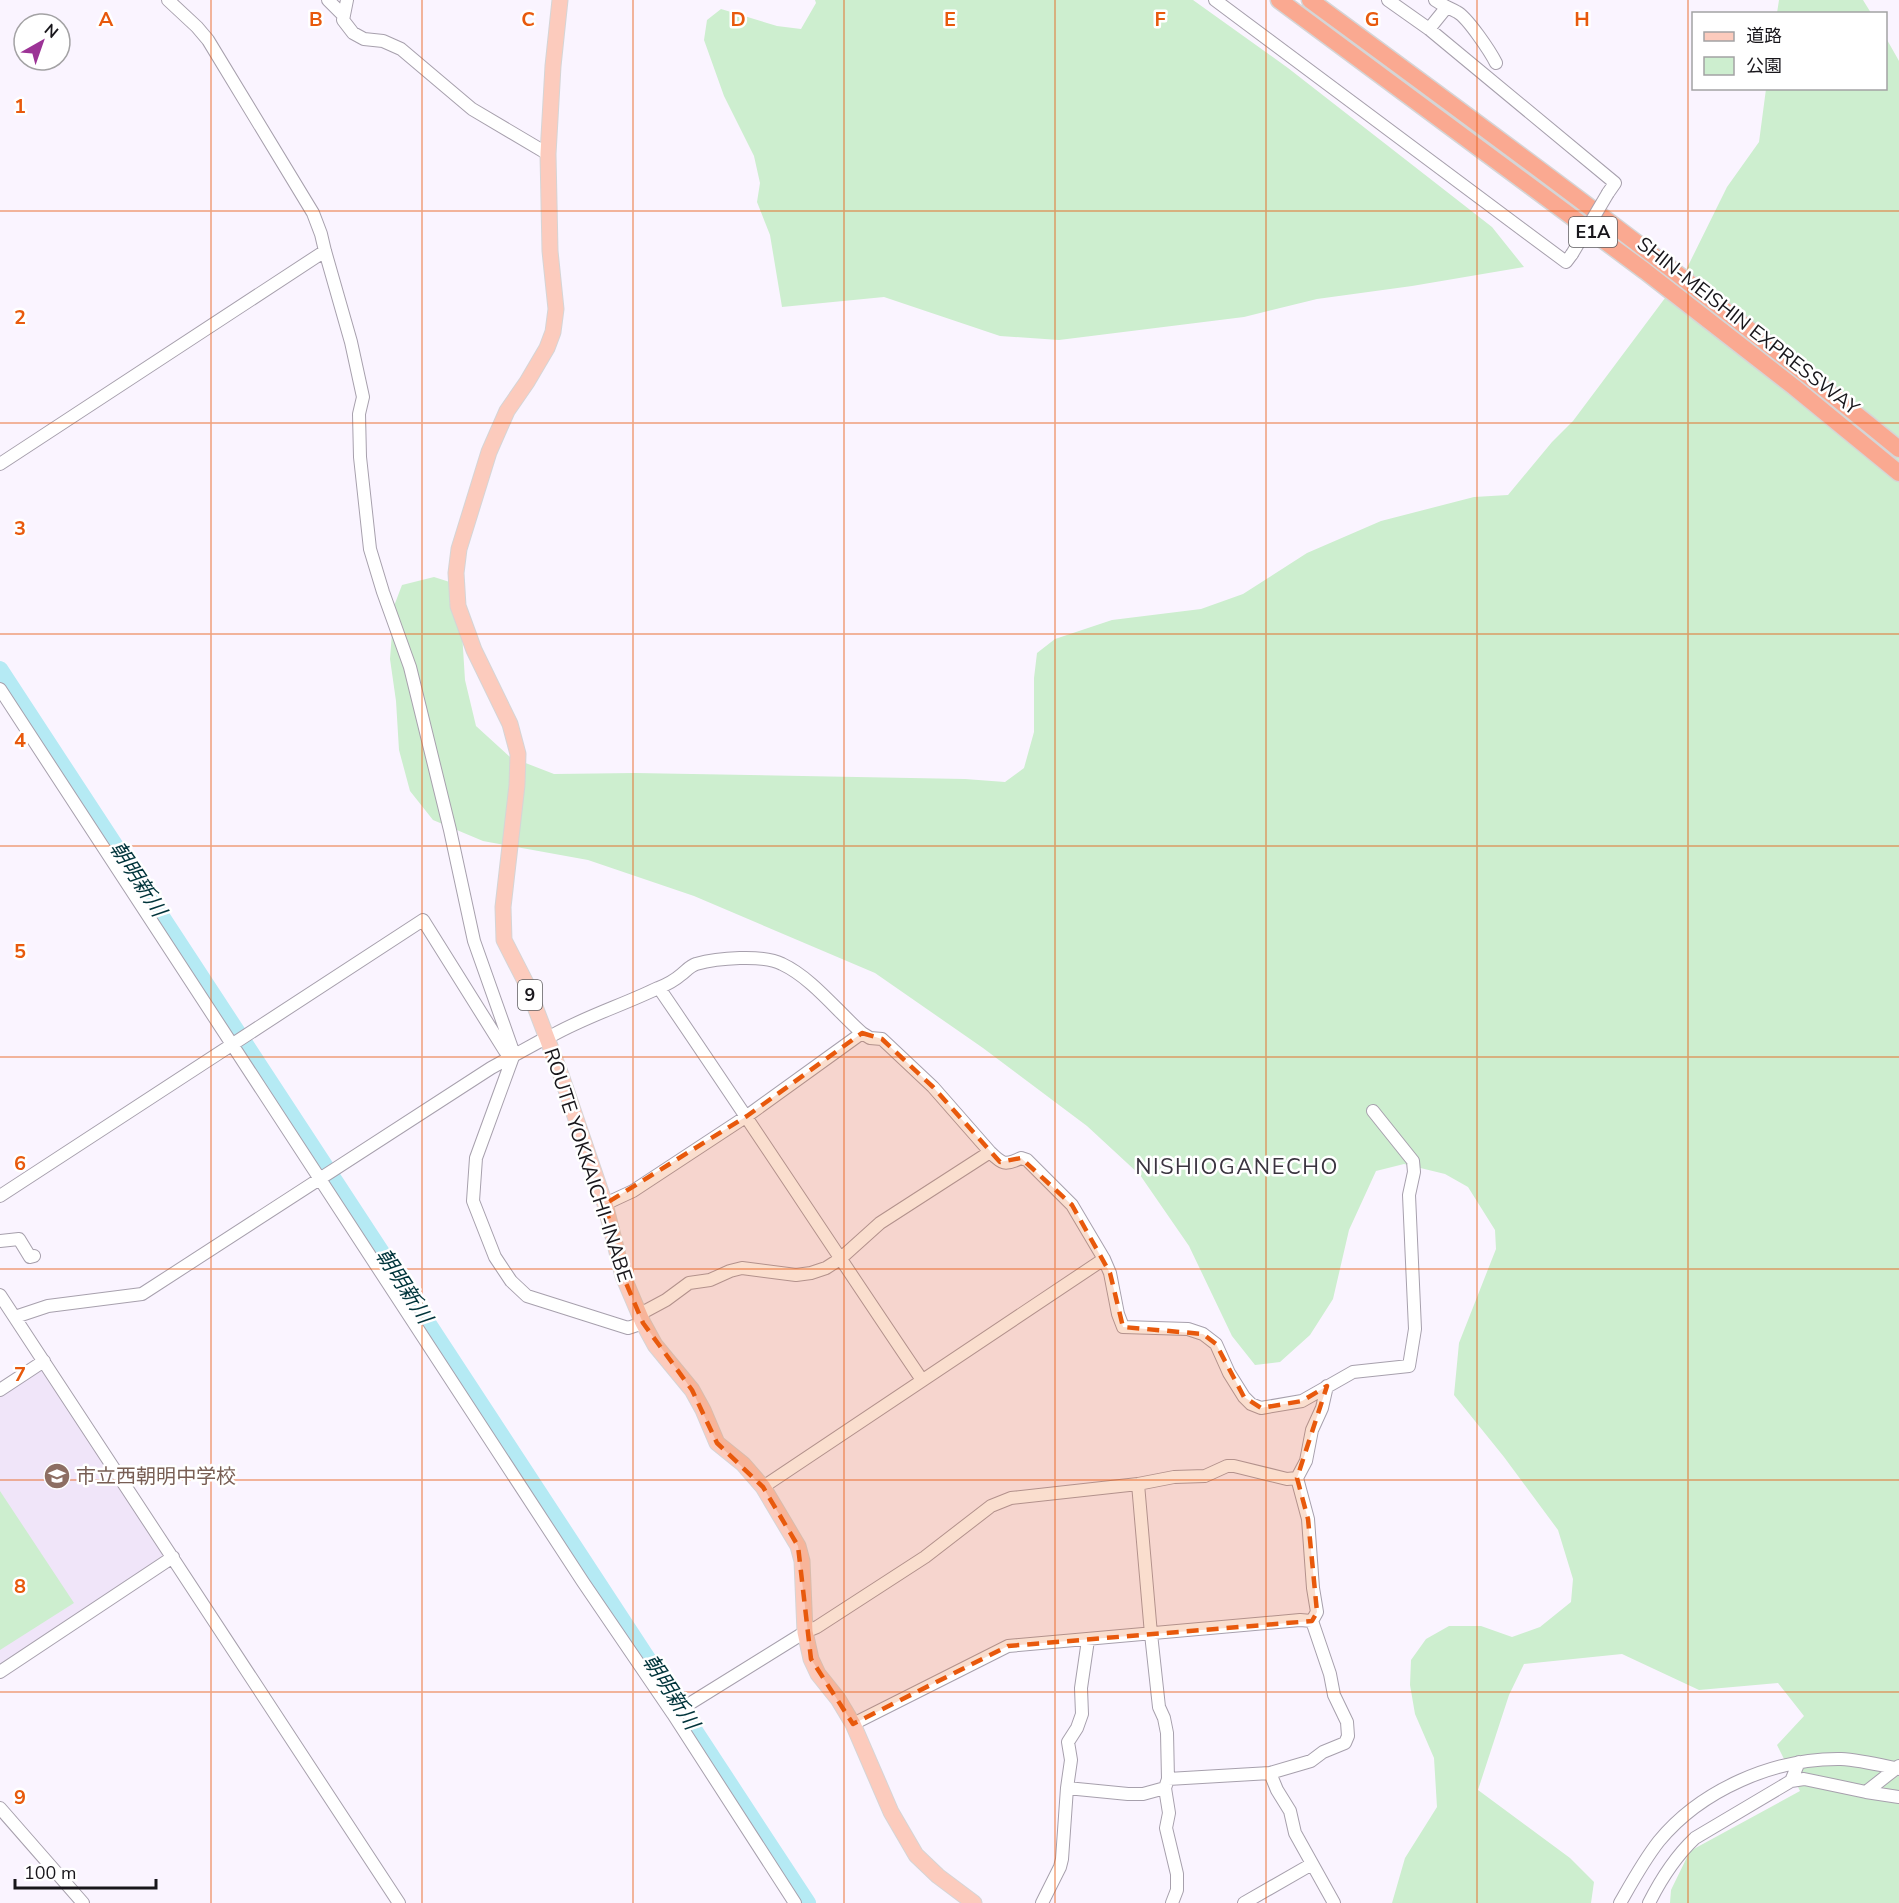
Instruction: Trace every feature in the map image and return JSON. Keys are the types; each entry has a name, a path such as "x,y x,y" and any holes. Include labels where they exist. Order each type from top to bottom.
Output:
{"highway":[{"name":"SHIN-MEISHIN EXPRESSWAY","path":"1279,0 1645,271 1899,472"},
{"name":"SHIN-MEISHIN EXPRESSWAY","path":"1310,0 1658,259 1805,372 1899,449"}],"main road":[{"name":"ROUTE YOKKAICHI-INABE","path":"560,0 553,66 548,154 550,240 556,309 553,332 547,348 507,411 489,452 459,549 456,573 458,606 474,650 510,724 518,754 517,785 502,907 504,940 526,983 561,1075 605,1204 622,1276 641,1319 655,1345 692,1390 717,1443 743,1464 763,1487 798,1546 802,1561 805,1632 810,1659 852,1724 891,1812 916,1855 938,1876 974,1903"}],"street":[{"path":"168,0 208,40 314,213 351,342 363,397 359,414 360,458 370,549 410,667 450,830 474,941 514,1054 476,1158 473,1201 495,1257 511,1281 527,1296 628,1328 689,1282 710,1280 730,1270 742,1268 796,1275 826,1268 840,1259 880,1223 990,1152"},
{"path":"328,0 344,15"},
{"path":"347,0 343,20 353,33 364,39 383,41 401,49 472,109 548,154"},
{"path":"1215,0 1566,262 1615,183 1429,29 1388,0"},
{"path":"1435,0 1446,8 1458,12 1488,49 1496,63"},
{"path":"1429,29 1446,8"},
{"path":"0,464 325,251"},
{"path":"0,689 327,1175 583,1582 678,1711 795,1903"},
{"path":"0,1196 423,920 506,1050 514,1054"},
{"path":"15,1317 48,1306 142,1294 514,1054 580,1020 659,988 681,975 690,966 743,958 767,958 782,963 800,974 862,1033 870,1038 882,1040 924,1079 1000,1162 1009,1164 1021,1158 1028,1160 1072,1205 1110,1273 1118,1314 1124,1327 1188,1329 1203,1334 1216,1344 1229,1373 1244,1397 1251,1404 1262,1408 1302,1401 1353,1372 1409,1366 1415,1329 1409,1195 1414,1172 1413,1161 1373,1111"},
{"path":"659,988 922,1380"},
{"path":"605,1204 633,1191 747,1116 862,1033"},
{"path":"550,1036 561,1075"},
{"path":"0,1241 19,1239 30,1257 34,1256"},
{"path":"763,1487 1104,1259"},
{"path":"0,1295 399,1903"},
{"path":"0,1390 44,1361"},
{"path":"1067,1788 1143,1794 1166,1784 1270,1773 1311,1761 1323,1752 1345,1743 1348,1736 1347,1722 1334,1695 1330,1674 1312,1621 1317,1612 1308,1519 1297,1478 1306,1461 1312,1430 1322,1408 1323,1388"},
{"path":"678,1711 805,1632 817,1627 925,1557 991,1506 1011,1498 1205,1476 1227,1466 1287,1479 1297,1478"},
{"path":"1138,1484 1159,1707 1167,1733 1166,1784 1169,1813 1166,1828 1177,1874 1177,1890 1172,1903"},
{"path":"0,1672 173,1557"},
{"path":"852,1724 1008,1646 1300,1620 1312,1621"},
{"path":"1041,1903 1060,1867 1062,1858 1071,1760 1068,1742 1082,1714 1081,1688 1088,1640"},
{"path":"1620,1903 1642,1865 1660,1841 1684,1815 1718,1792 1754,1775 1799,1762 1840,1759 1898,1768"},
{"path":"1791,1781 1799,1762"},
{"path":"1866,1792 1898,1768"},
{"path":"1270,1773 1277,1790 1290,1810 1295,1833 1334,1903"},
{"path":"1649,1903 1659,1883 1683,1849 1695,1838 1791,1781 1804,1779 1899,1797"},
{"path":"0,1808 83,1903"},
{"path":"1244,1903 1312,1864"}],"highlighted area":[{"path":"862,1033 882,1039 933,1087 1000,1162 1021,1158 1072,1205 1110,1273 1123,1327 1203,1334 1216,1344 1244,1397 1261,1408 1302,1401 1327,1386 1297,1478 1308,1519 1317,1612 1312,1621 1008,1646 853,1724 811,1659 798,1546 763,1487 717,1443 692,1390 643,1323 623,1276 605,1204 747,1116"}],"shaded area":[{"name":"市立西朝明中学校","path":"43,1366 167,1558 0,1665 0,1394"}],"green space":[{"path":"815,0 1193,0 1288,68 1492,227 1524,267 1317,299 1244,317 1059,340 1000,336 884,297 782,307 770,235 757,202 760,183 754,156 724,96 704,40 707,20 721,9 777,26 801,29 816,3"},
{"path":"1779,0 1863,0 1870,12 1777,12"},
{"path":"1887,40 1899,61 1899,1903 1670,1903 1671,1890 1690,1851 1800,1791 1777,1745 1804,1716 1778,1683 1699,1690 1622,1654 1524,1664 1509,1695 1478,1790 1570,1858 1594,1882 1591,1903 1392,1903 1405,1858 1437,1807 1434,1758 1415,1714 1410,1685 1411,1660 1426,1639 1449,1626 1481,1626 1512,1637 1540,1627 1571,1602 1573,1579 1558,1530 1454,1395 1459,1343 1496,1249 1495,1230 1468,1187 1445,1174 1404,1164 1376,1171 1349,1230 1333,1299 1310,1335 1280,1362 1255,1365 1232,1336 1189,1246 1140,1175 1087,1126 983,1048 875,973 694,896 588,860 483,841 433,820 410,791 399,750 396,701 390,659 394,606 402,585 434,577 459,585 465,680 476,726 510,757 554,774 635,773 965,779 1005,782 1024,768 1034,732 1034,678 1037,653 1055,639 1112,620 1201,609 1243,594 1307,553 1381,521 1474,497 1508,495 1552,442 1573,421 1686,270 1727,187 1759,142 1766,90 1887,90"},
{"path":"0,1491 74,1603 0,1650"}],"waterway":[{"name":"朝明新川","path":"0,669 808,1903"}],"place":[{"name":"市立西朝明中学校","path":"57,1476"}],"district":[{"name":"NISHIOGANECHO","path":"1237,1167"}]}
